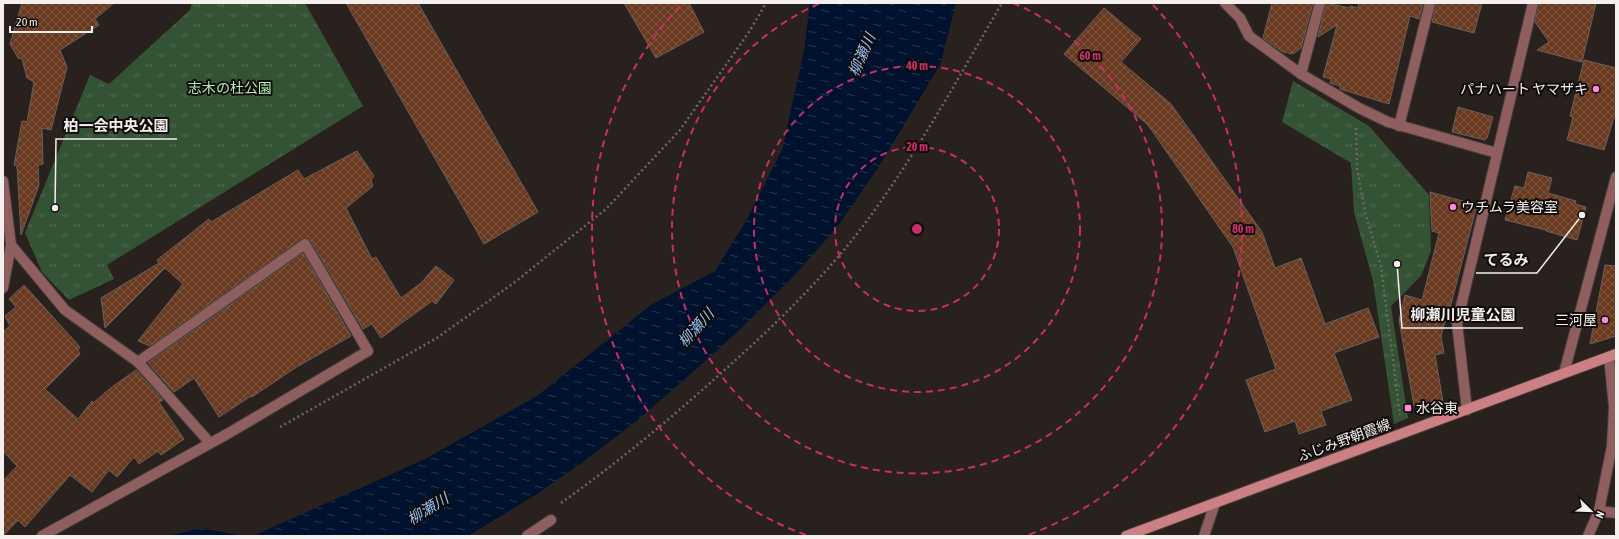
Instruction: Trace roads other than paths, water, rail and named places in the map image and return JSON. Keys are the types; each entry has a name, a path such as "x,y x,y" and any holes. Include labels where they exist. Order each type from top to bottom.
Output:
{"main road":[{"name":"ふじみ野朝霞線","path":"1126,536 1613,355"}],"street":[{"path":"1225,3 1240,18 1249,36 1300,74 1359,108 1399,126 1497,153"},
{"path":"1300,74 1320,3"},
{"path":"1399,126 1430,3"},
{"path":"1467,410 1457,323 1533,3"},
{"path":"1564,373 1616,177"},
{"path":"3,180 11,245 3,288"},
{"path":"42,536 210,443 368,351 305,244 138,362"},
{"path":"11,245 65,310 138,362 210,443"},
{"path":"1588,536 1598,511 1612,446 1614,407 1613,355"},
{"path":"1204,536 1215,503"},
{"path":"1598,511 1616,513"},
{"path":"527,536 550,520"}],"water":[{"name":"柳瀬川","path":"810,3 956,3 941,63 878,168 837,227 793,277 734,335 634,423 583,462 537,494 468,536 253,536 423,460 537,396 651,305 715,271 746,221 782,150 804,51"},
{"path":"201,528 243,536 168,536"}],"place":[{"name":"パナハート ヤマザキ","path":"1596,89"},
{"name":"ウチムラ美容室","path":"1453,207"},
{"name":"柏一会中央公園","path":"55,208"},
{"name":"てるみ","path":"1582,215"},
{"name":"柳瀬川児童公園","path":"1397,264"},
{"name":"三河屋","path":"1605,320"},
{"name":"水谷東","path":"1408,408"}],"park label":[{"name":"志木の杜公園","path":"230,88"}]}
